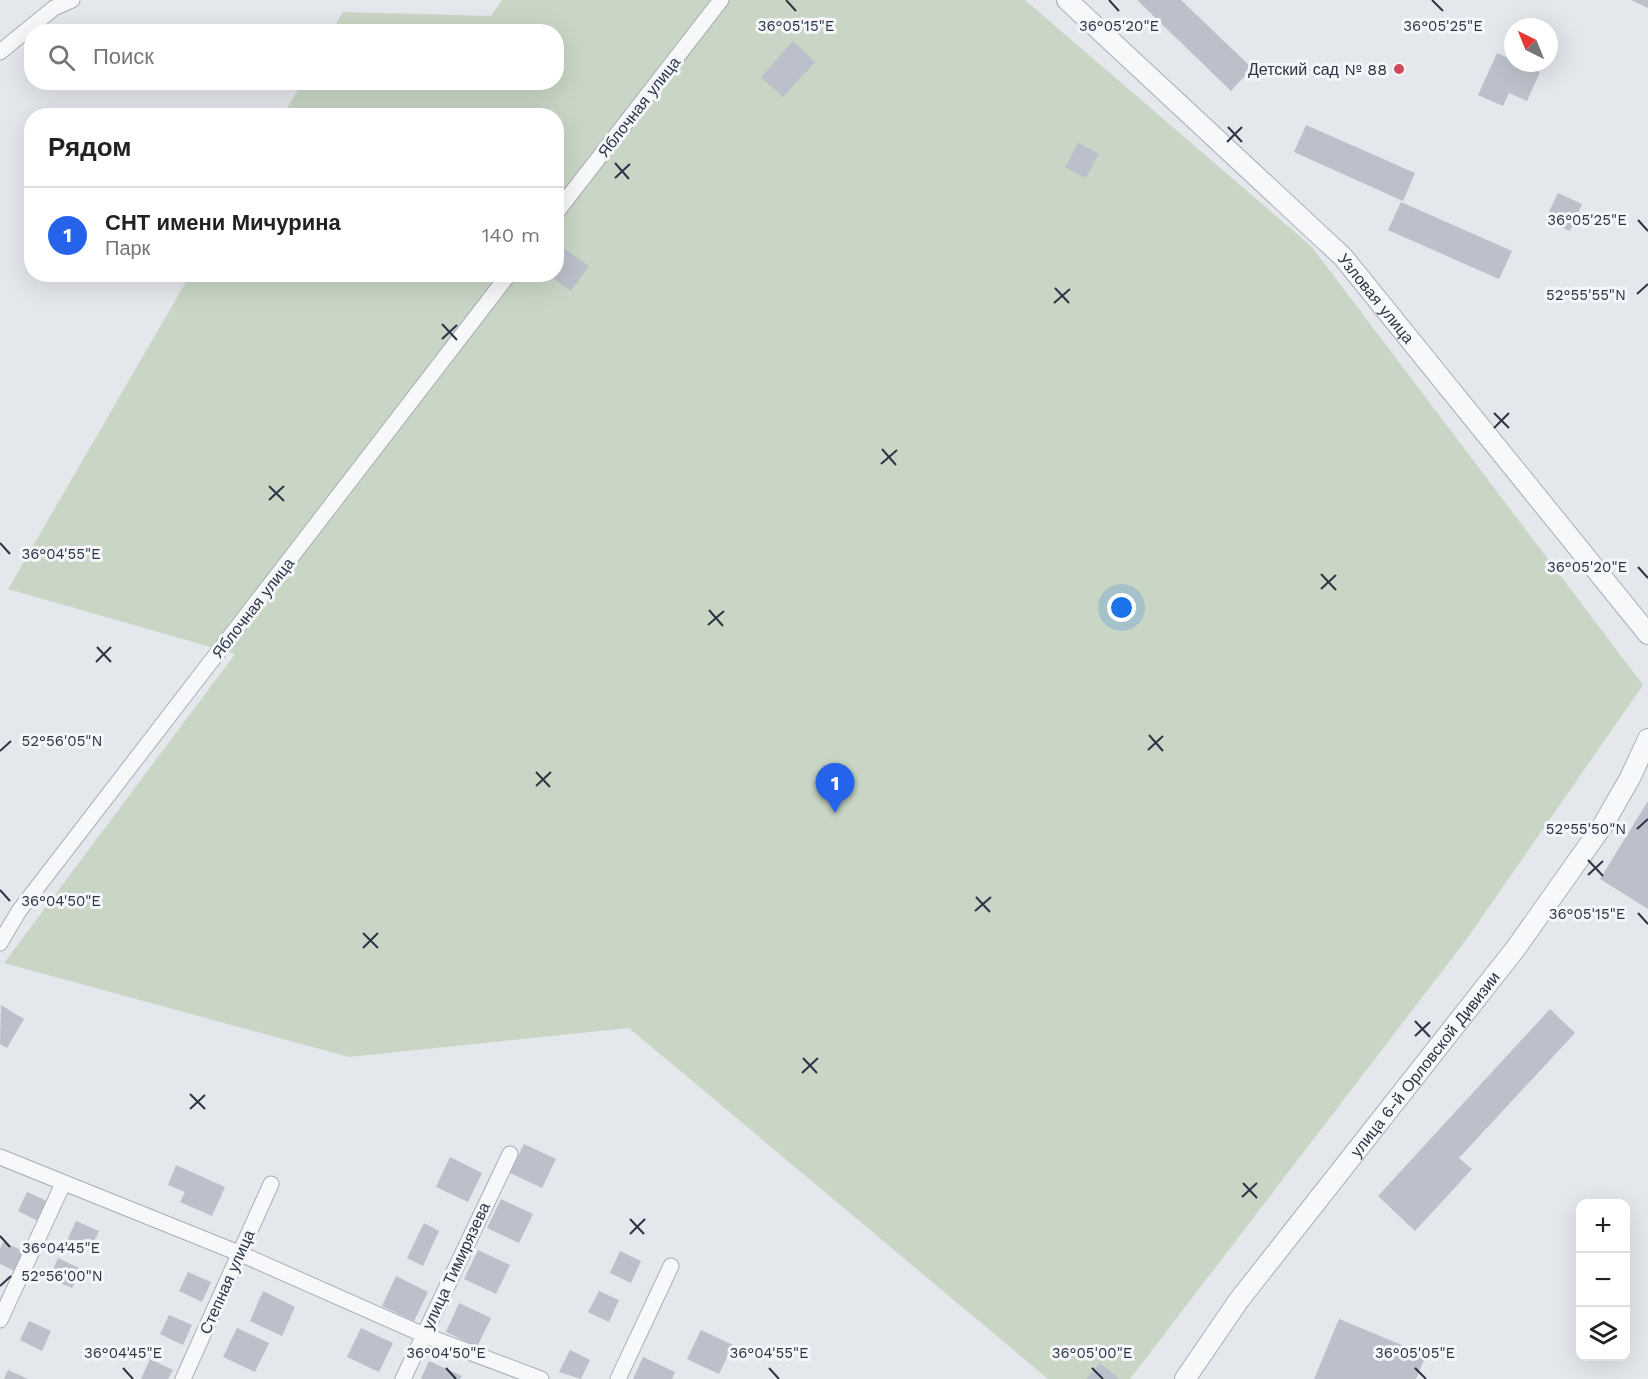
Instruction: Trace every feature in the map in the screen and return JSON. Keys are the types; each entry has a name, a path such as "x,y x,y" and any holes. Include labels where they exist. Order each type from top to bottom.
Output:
{"street":[{"path":"30,24 52,4 72,0"},
{"name":"Яблочная улица","path":"564,203 721,0"},
{"name":"Узловая улица","path":"1067,0 1343,257 1648,634"},
{"path":"0,52 24,30"},
{"name":"Яблочная улица","path":"0,943 19,911 503,282"},
{"name":"улица 6-й Орловской Дивизии","path":"1185,1379 1239,1300 1516,948 1603,825 1630,778 1648,739"},
{"name":"улица Тимирязева","path":"403,1379 510,1154"},
{"path":"0,1157 241,1254 424,1335 541,1379"},
{"path":"0,1320 63,1184"},
{"name":"Степная улица","path":"183,1379 271,1184"},
{"path":"618,1379 672,1266"}],"green space":[{"path":"502,0 1025,0 1312,247 1643,685 1466,940 1130,1379 1048,1379 629,1028 349,1057 4,963 235,654 8,589 186,282 564,282 564,108 287,108 298,90 564,90 564,24 336,24 343,12 491,16"}],"building":[{"path":"1137,0 1181,0 1252,68 1231,91"},
{"path":"1631,0 1648,0 1648,8"},
{"path":"793,41 815,62 783,97 761,77"},
{"path":"1497,53 1504,56 1504,72 1540,72 1527,101 1509,93 1503,106 1478,95"},
{"path":"1306,125 1415,173 1403,201 1294,152"},
{"path":"1078,143 1099,154 1086,178 1065,167"},
{"path":"1558,193 1582,204 1570,231 1545,220"},
{"path":"1401,202 1512,251 1499,279 1388,230"},
{"path":"564,250 589,266 571,291 558,282 564,282"},
{"path":"1648,801 1648,909 1600,879"},
{"path":"1,1005 24,1019 7,1048 0,1044"},
{"path":"1550,1009 1575,1033 1459,1158 1472,1169 1415,1231 1378,1196"},
{"path":"524,1144 556,1159 542,1188 510,1173"},
{"path":"450,1157 482,1173 468,1202 436,1187"},
{"path":"176,1165 225,1187 212,1216 180,1202 185,1192 168,1185"},
{"path":"27,1192 49,1202 40,1222 18,1211"},
{"path":"501,1199 533,1214 519,1243 487,1228"},
{"path":"76,1221 99,1231 90,1250 67,1240"},
{"path":"424,1223 439,1231 423,1266 407,1258"},
{"path":"3,1242 26,1252 17,1272 0,1264 0,1249"},
{"path":"478,1250 510,1265 496,1294 464,1279"},
{"path":"620,1251 641,1261 631,1283 610,1273"},
{"path":"58,1258 81,1269 72,1288 49,1278"},
{"path":"188,1272 211,1282 202,1302 179,1291"},
{"path":"396,1276 428,1292 414,1321 382,1306"},
{"path":"263,1291 295,1307 282,1336 250,1321"},
{"path":"599,1291 619,1300 609,1322 588,1312"},
{"path":"459,1303 491,1318 477,1347 446,1332"},
{"path":"169,1315 192,1325 183,1345 160,1334"},
{"path":"1339,1319 1426,1355 1416,1379 1314,1379"},
{"path":"29,1321 51,1331 42,1351 20,1340"},
{"path":"237,1328 269,1343 255,1372 223,1357"},
{"path":"361,1328 393,1343 379,1372 347,1357"},
{"path":"701,1330 733,1345 719,1374 687,1359"},
{"path":"570,1350 590,1360 581,1379 559,1372"},
{"path":"643,1357 675,1372 672,1379 633,1379"},
{"path":"150,1359 173,1370 168,1379 141,1379"},
{"path":"429,1361 462,1376 460,1379 421,1379"},
{"path":"1100,1363 1119,1379 1086,1379"},
{"path":"8,1370 28,1379 4,1379"}],"place":[{"name":"Детский сад № 88","path":"1399,69"},
{"name":"СНТ имени Мичурина","path":"835,813"}]}
